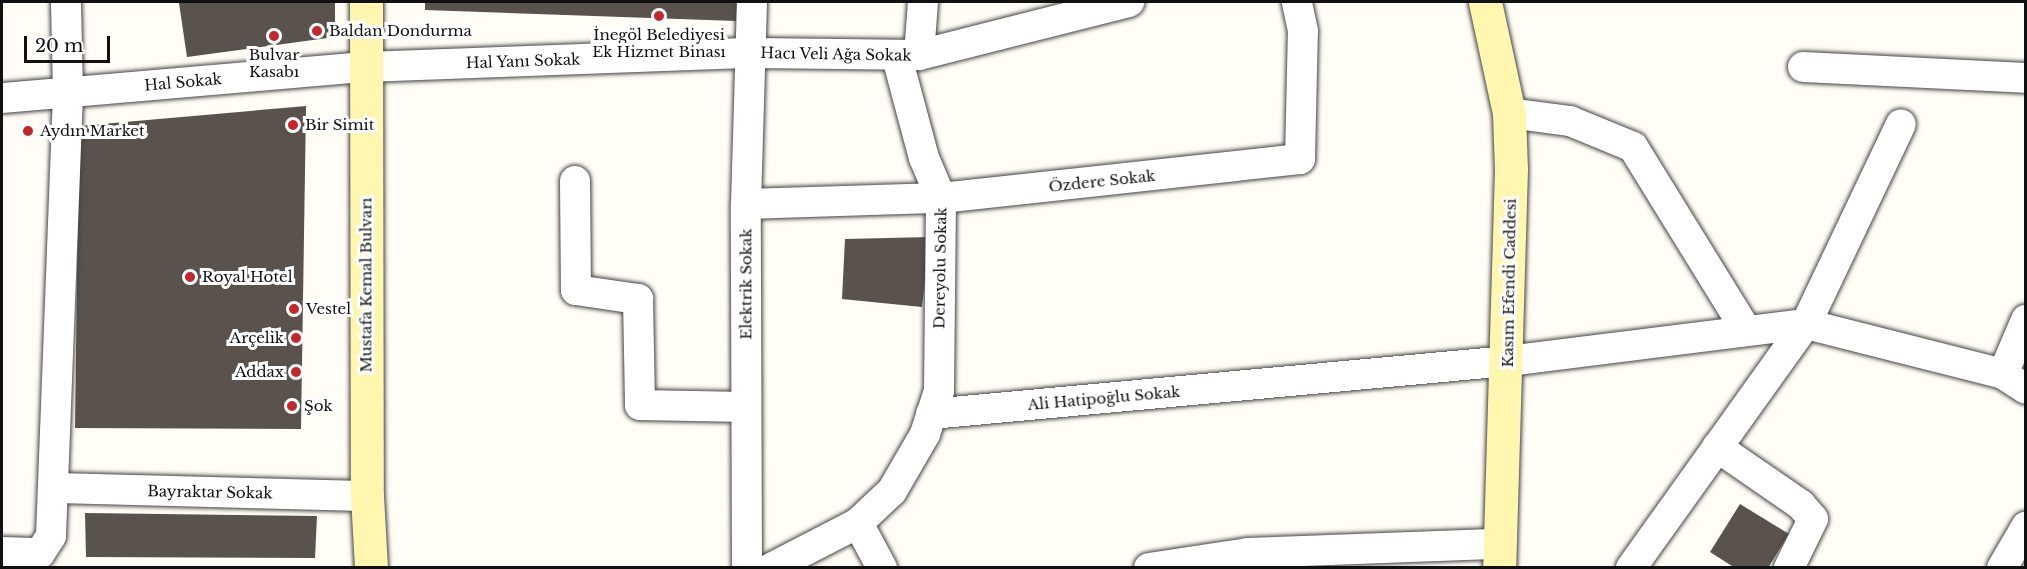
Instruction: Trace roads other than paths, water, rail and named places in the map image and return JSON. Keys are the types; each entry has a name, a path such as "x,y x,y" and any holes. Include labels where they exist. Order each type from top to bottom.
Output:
{"main road":[{"name":"Mustafa Kemal Bulvarı","path":"366,2 367,496 371,567"},
{"name":"Kasım Efendi Caddesi","path":"1485,2 1509,113 1508,361 1499,556"}],"street":[{"path":"2,552 40,553 51,536 68,92 66,2"},
{"name":"Elektrik Sokak","path":"747,567 746,204 753,2"},
{"name":"Dereyolu Sokak","path":"923,2 908,56 920,147 941,198 939,391 932,414"},
{"name":"Hacı Veli Ağa Sokak","path":"752,53 908,56 1129,2"},
{"name":"Özdere Sokak","path":"746,204 941,198 1300,159 1303,31 1298,2"},
{"name":"Hal Yanı Sokak","path":"365,67 752,53"},
{"name":"Hal Sokak","path":"2,98 365,67"},
{"path":"1803,67 2025,78"},
{"path":"1509,113 1570,121 1633,147 1746,330"},
{"path":"1631,567 1806,324 1901,124"},
{"path":"575,181 576,290 638,299 640,405 745,407"},
{"path":"2014,382 2025,320"},
{"name":"Ali Hatipoğlu Sokak","path":"932,414 1508,361 1806,324 2014,382"},
{"path":"771,567 858,523 892,491 932,414"},
{"path":"1717,447 1801,505 1813,519 1788,567"},
{"name":"Bayraktar Sokak","path":"53,488 367,496"},
{"path":"858,523 882,567"},
{"path":"2002,567 2025,526"},
{"path":"1149,567 1248,553 1499,556"}],"place":[{"name":"İnegöl Belediyesi Ek Hizmet Binası","path":"659,16"},
{"name":"Baldan Dondurma","path":"317,31"},
{"name":"Bulvar Kasabı","path":"274,36"},
{"name":"Bir Simit","path":"293,125"},
{"name":"Aydın Market","path":"28,131"},
{"name":"Royal Hotel","path":"190,277"},
{"name":"Vestel","path":"294,309"},
{"name":"Arçelik","path":"296,338"},
{"name":"Addax","path":"296,372"},
{"name":"Şok","path":"292,406"}]}
